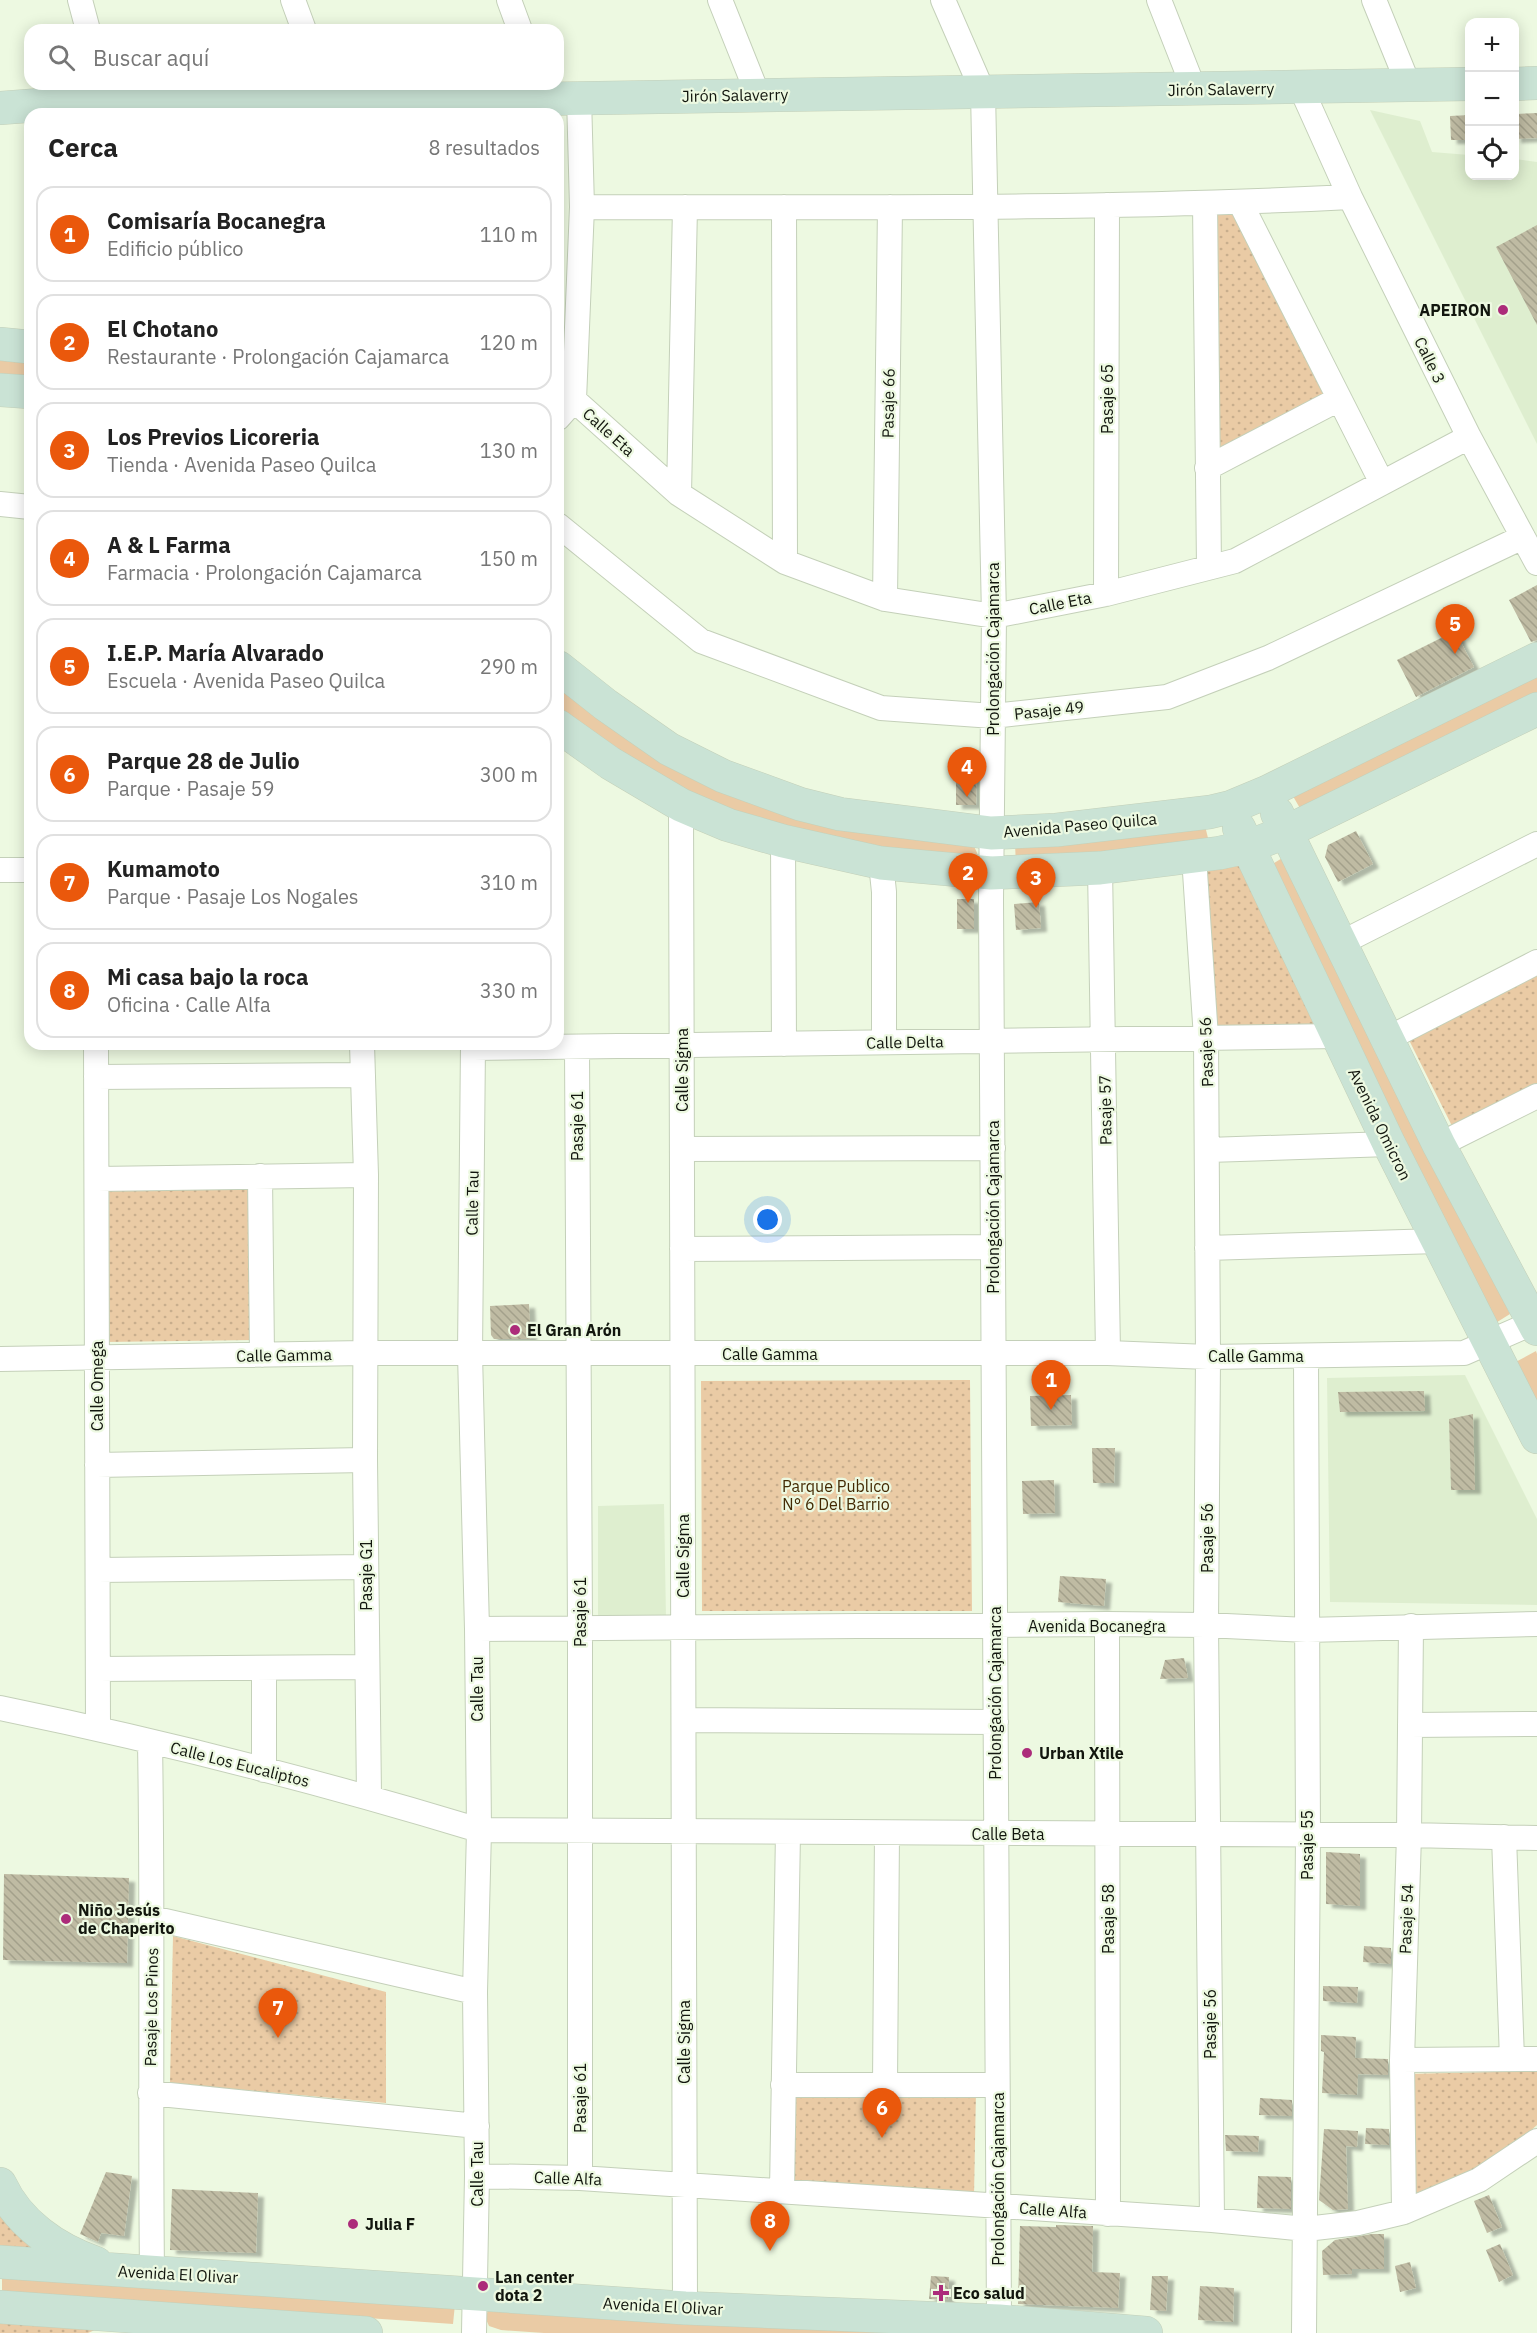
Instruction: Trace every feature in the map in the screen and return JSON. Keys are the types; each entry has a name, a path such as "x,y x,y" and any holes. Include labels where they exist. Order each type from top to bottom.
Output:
{"main road":[{"path":"1519,84 1537,83"},
{"name":"Jirón Salaverry","path":"0,108 93,100 327,93 469,107 543,91 579,97 1465,84"},
{"path":"0,344 24,346"},
{"path":"0,390 24,392"},
{"name":"Avenida Paseo Quilca","path":"564,671 669,749 734,780 800,804 840,814 991,833 1056,830 1210,812 1231,807 1268,792 1537,659"},
{"path":"564,731 592,752 681,805 728,825 783,841 881,864 991,873 1100,868 1247,848 1286,832 1537,709"},
{"path":"1268,792 1439,1145 1536,1324"},
{"name":"Avenida Omicron","path":"1231,807 1247,848 1389,1144 1537,1437"},
{"path":"0,2184 30,2226 52,2242 84,2259 120,2271"},
{"name":"Avenida El Olivar","path":"0,2262 685,2308 999,2321 1146,2333"},
{"path":"0,2307 366,2333"},
{"path":"130,2333 168,2320"}],"street":[{"path":"80,0 86,24"},
{"path":"293,0 302,24"},
{"path":"509,0 518,24"},
{"path":"720,0 758,95"},
{"path":"943,0 983,92"},
{"path":"1159,0 1194,89"},
{"path":"1374,0 1409,86"},
{"name":"Calle 3","path":"1301,88 1350,197 1469,438 1537,563"},
{"name":"Prolongación Cajamarca","path":"983,92 994,616 991,873 999,2321"},
{"path":"566,409 582,207 579,97"},
{"path":"582,207 985,207 1205,203 1350,197"},
{"path":"1240,202 1382,483"},
{"path":"1205,203 1209,567"},
{"name":"Pasaje 65","path":"1106,594 1107,205"},
{"path":"679,494 685,207"},
{"path":"784,207 785,562"},
{"name":"Pasaje 66","path":"885,599 891,207"},
{"path":"1207,468 1340,399"},
{"name":"Calle Eta","path":"566,409 679,494 785,562 885,599 994,616 1106,594 1235,561 1469,438"},
{"path":"0,504 24,506"},
{"name":"Pasaje 49","path":"564,530 701,641 881,708 993,716 1167,697 1269,658 1523,537"},
{"name":"Calle Sigma","path":"681,805 685,2308"},
{"path":"783,841 784,1044"},
{"path":"1341,943 1537,844"},
{"name":"Pasaje 56","path":"1194,857 1206,1038 1208,1150 1206,1625 1212,2220"},
{"path":"881,864 884,1042"},
{"name":"Pasaje 57","path":"1100,868 1108,1353"},
{"path":"0,870 24,870"},
{"path":"1387,1039 1537,962"},
{"name":"Calle Delta","path":"564,1047 1338,1036"},
{"name":"Pasaje 61","path":"577,1047 581,1830 580,2178"},
{"name":"Calle Omega","path":"96,1050 98,1728"},
{"name":"Pasaje G1","path":"362,1050 366,1175 365,1460 369,1796"},
{"name":"Calle Tau","path":"473,1050 470,1354 477,1629 478,1830 474,2333"},
{"path":"96,1077 363,1075"},
{"path":"1439,1145 1537,1096"},
{"path":"1208,1150 1389,1144"},
{"path":"682,1149 993,1148"},
{"path":"97,1179 366,1175"},
{"path":"260,1176 262,1355"},
{"path":"1208,1248 1438,1241"},
{"path":"682,1249 993,1247"},
{"name":"Calle Gamma","path":"0,1359 365,1353 1108,1353 1208,1357 1306,1357 1464,1353 1536,1324"},
{"name":"Pasaje 55","path":"1304,2333 1308,1836 1306,1357"},
{"path":"98,1465 365,1460"},
{"path":"98,1570 366,1567"},
{"name":"Avenida Bocanegra","path":"477,1629 995,1627 1107,1624 1206,1625 1306,1630 1537,1624"},
{"name":"Pasaje 58","path":"1107,1624 1108,2214"},
{"name":"Pasaje 54","path":"1404,2212 1402,2060 1409,1835 1410,1626"},
{"path":"98,1669 367,1667"},
{"path":"264,1669 264,1770"},
{"name":"Calle Los Eucaliptos","path":"0,1708 98,1728 369,1796 478,1830"},
{"path":"684,1720 996,1722"},
{"path":"1410,1725 1537,1724"},
{"name":"Pasaje Los Pinos","path":"150,1742 152,2272"},
{"name":"Calle Beta","path":"478,1830 1409,1835 1537,1838"},
{"path":"782,2191 788,1832"},
{"path":"885,2085 887,1833"},
{"path":"1504,1837 1512,2059"},
{"path":"152,1918 475,1992"},
{"path":"1402,2060 1537,2059"},
{"path":"783,2085 997,2085"},
{"path":"150,2093 477,2126"},
{"name":"Calle Alfa","path":"477,2176 580,2178 1212,2220 1306,2229 1358,2223 1404,2212 1479,2180 1537,2141"}],"shaded area":[{"name":"APEIRON","path":"1370,110 1420,121 1432,152 1465,155 1465,180 1519,180 1519,160 1537,162 1537,444"},
{"path":"1465,1375 1537,1519 1537,1605 1330,1602 1327,1378"},
{"path":"664,1504 666,1618 598,1618 598,1506"}],"green space":[{"path":"1231,209 1326,398 1213,454 1212,211"},
{"path":"0,355 24,357 24,384 0,382"},
{"path":"1537,666 1537,695 1301,810 1290,791"},
{"path":"564,684 662,760 973,844 978,855 973,863 736,820 663,785 564,714"},
{"path":"1204,822 1210,846 1016,865 1015,844"},
{"path":"1284,857 1510,1314 1494,1324 1264,869"},
{"path":"1241,860 1317,1022 1301,1030 1208,1032 1197,868"},
{"path":"1537,970 1537,1085 1453,1128 1407,1036"},
{"path":"255,1179 255,1340 105,1342 105,1183"},
{"path":"1536,1351 1537,1354 1537,1417 1510,1365"},
{"name":"Parque Publico N° 6 Del Barrio","path":"970,1380 972,1611 702,1611 701,1381"},
{"path":"173,1936 386,1992 386,2103 170,2083"},
{"path":"1537,2071 1537,2125 1502,2156 1414,2202 1405,2074"},
{"path":"976,2091 974,2196 789,2184 790,2093"},
{"path":"0,2203 54,2257 0,2254"},
{"path":"2,2274 455,2304 453,2324 2,2292"},
{"path":"500,2306 887,2333 544,2333 501,2330 489,2326 485,2317 488,2311"},
{"path":"0,2318 104,2326 88,2333 0,2333"}],"building":[{"path":"1537,113 1537,138 1519,139 1519,114"},
{"path":"1465,115 1465,140 1451,140 1450,116"},
{"path":"1537,225 1537,325 1496,247"},
{"path":"1537,585 1537,640 1531,642 1509,600"},
{"path":"1455,631 1474,667 1416,697 1397,660"},
{"path":"956,768 977,768 976,805 956,805"},
{"path":"1356,831 1373,864 1338,882 1325,857 1328,845"},
{"path":"957,899 974,899 974,929 957,929"},
{"path":"1039,902 1041,928 1016,930 1014,904"},
{"path":"529,1304 531,1339 494,1339 491,1335 490,1306"},
{"path":"1424,1391 1425,1411 1340,1412 1338,1392"},
{"path":"1071,1395 1072,1425 1031,1426 1030,1396"},
{"path":"1473,1414 1475,1490 1451,1490 1449,1419"},
{"path":"1092,1448 1115,1448 1114,1483 1093,1483"},
{"path":"1054,1480 1055,1513 1023,1514 1022,1481"},
{"path":"1060,1576 1106,1579 1104,1606 1058,1602"},
{"path":"1184,1658 1188,1678 1160,1679 1165,1660"},
{"path":"1326,1852 1360,1854 1360,1906 1326,1904"},
{"name":"Niño Jesús de Chaperito","path":"4,1874 129,1878 127,1963 3,1960"},
{"path":"1364,1946 1391,1948 1391,1964 1363,1962"},
{"path":"1323,1986 1358,1987 1357,2003 1323,2001"},
{"path":"1321,2035 1356,2037 1355,2058 1388,2059 1388,2075 1358,2074 1357,2095 1322,2093 1324,2052 1321,2051"},
{"path":"1260,2098 1292,2100 1292,2116 1259,2115"},
{"path":"1366,2128 1389,2129 1389,2145 1365,2144"},
{"path":"1324,2129 1358,2131 1357,2147 1346,2146 1348,2209 1333,2210 1319,2200"},
{"path":"1225,2135 1259,2136 1258,2152 1226,2151"},
{"path":"106,2172 132,2176 124,2236 101,2233 98,2242 80,2234"},
{"path":"1258,2176 1291,2177 1291,2209 1257,2208"},
{"path":"172,2189 258,2193 256,2253 170,2250"},
{"path":"1489,2195 1502,2227 1487,2233 1474,2201"},
{"path":"1056,2225 1093,2226 1092,2272 1120,2273 1118,2308 1018,2304 1020,2226 1056,2227"},
{"path":"1384,2234 1384,2269 1352,2269 1352,2274 1323,2275 1322,2251 1335,2240"},
{"path":"1500,2244 1513,2275 1499,2282 1486,2250"},
{"path":"1410,2262 1416,2288 1400,2292 1395,2266"},
{"path":"931,2276 949,2277 948,2300 929,2299"},
{"path":"1152,2276 1168,2276 1166,2311 1150,2310"},
{"path":"1200,2286 1234,2288 1233,2322 1198,2320"}],"place":[{"name":"APEIRON","path":"1503,310"},
{"name":"I.E.P. María Alvarado","path":"1455,654"},
{"name":"A & L Farma","path":"967,797"},
{"name":"El Chotano","path":"968,903"},
{"name":"Los Previos Licoreria","path":"1036,908"},
{"name":"El Gran Arón","path":"515,1330"},
{"name":"Comisaría Bocanegra","path":"1051,1410"},
{"name":"Urban Xtile","path":"1027,1753"},
{"name":"Niño Jesús de Chaperito","path":"66,1919"},
{"name":"Kumamoto","path":"278,2038"},
{"name":"Parque 28 de Julio","path":"882,2138"},
{"name":"Julia F","path":"353,2224"},
{"name":"Mi casa bajo la roca","path":"770,2251"},
{"name":"Lan center dota 2","path":"483,2286"},
{"name":"Eco salud","path":"941,2293"}]}
